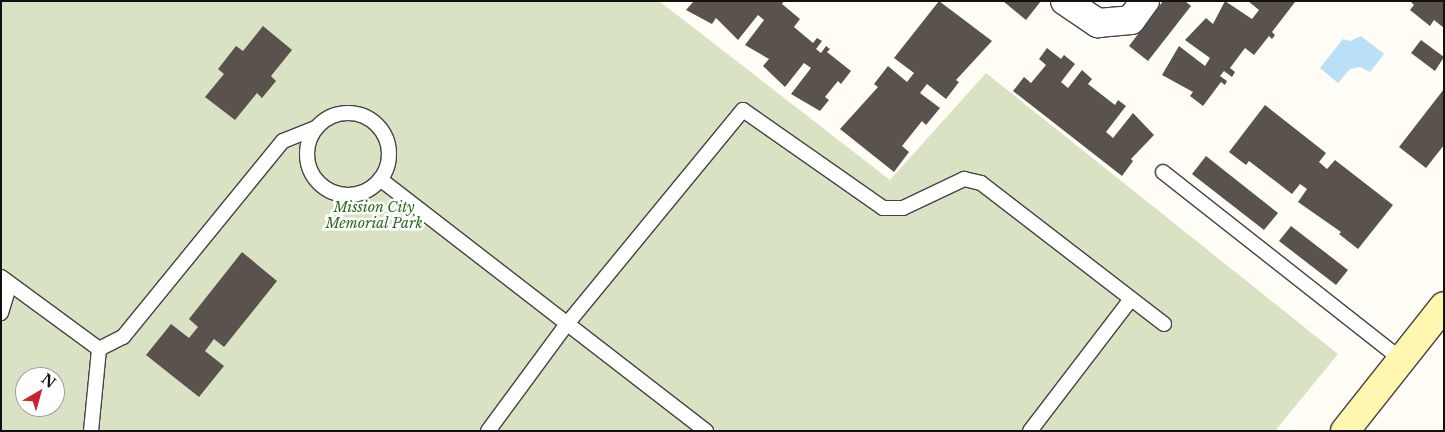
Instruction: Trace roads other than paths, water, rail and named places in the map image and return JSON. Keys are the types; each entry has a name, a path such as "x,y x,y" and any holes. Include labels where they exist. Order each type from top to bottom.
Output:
{"main road":[{"path":"1345,431 1444,306"}],"street":[{"path":"1065,1 1098,23 1131,20 1145,1"}],"lane":[{"path":"488,431 567,324 743,110 883,208 903,208 964,179 982,183 1164,324"},
{"path":"99,349 123,337 283,141 316,128 328,118 343,113 359,114 374,121 384,134 389,149 388,165 380,179 368,190 353,195 337,193 323,186 312,174 307,158 308,142 316,128"},
{"path":"1163,172 1402,360"},
{"path":"380,179 706,431"},
{"path":"1,312 6,280 99,349"},
{"path":"1030,431 1131,299"},
{"path":"91,431 99,349"}],"water":[{"path":"1361,36 1384,54 1370,72 1360,67 1350,69 1338,83 1320,68 1343,39 1350,41"}],"park label":[{"name":"Mission City Memorial Park","path":"374,216"}]}
